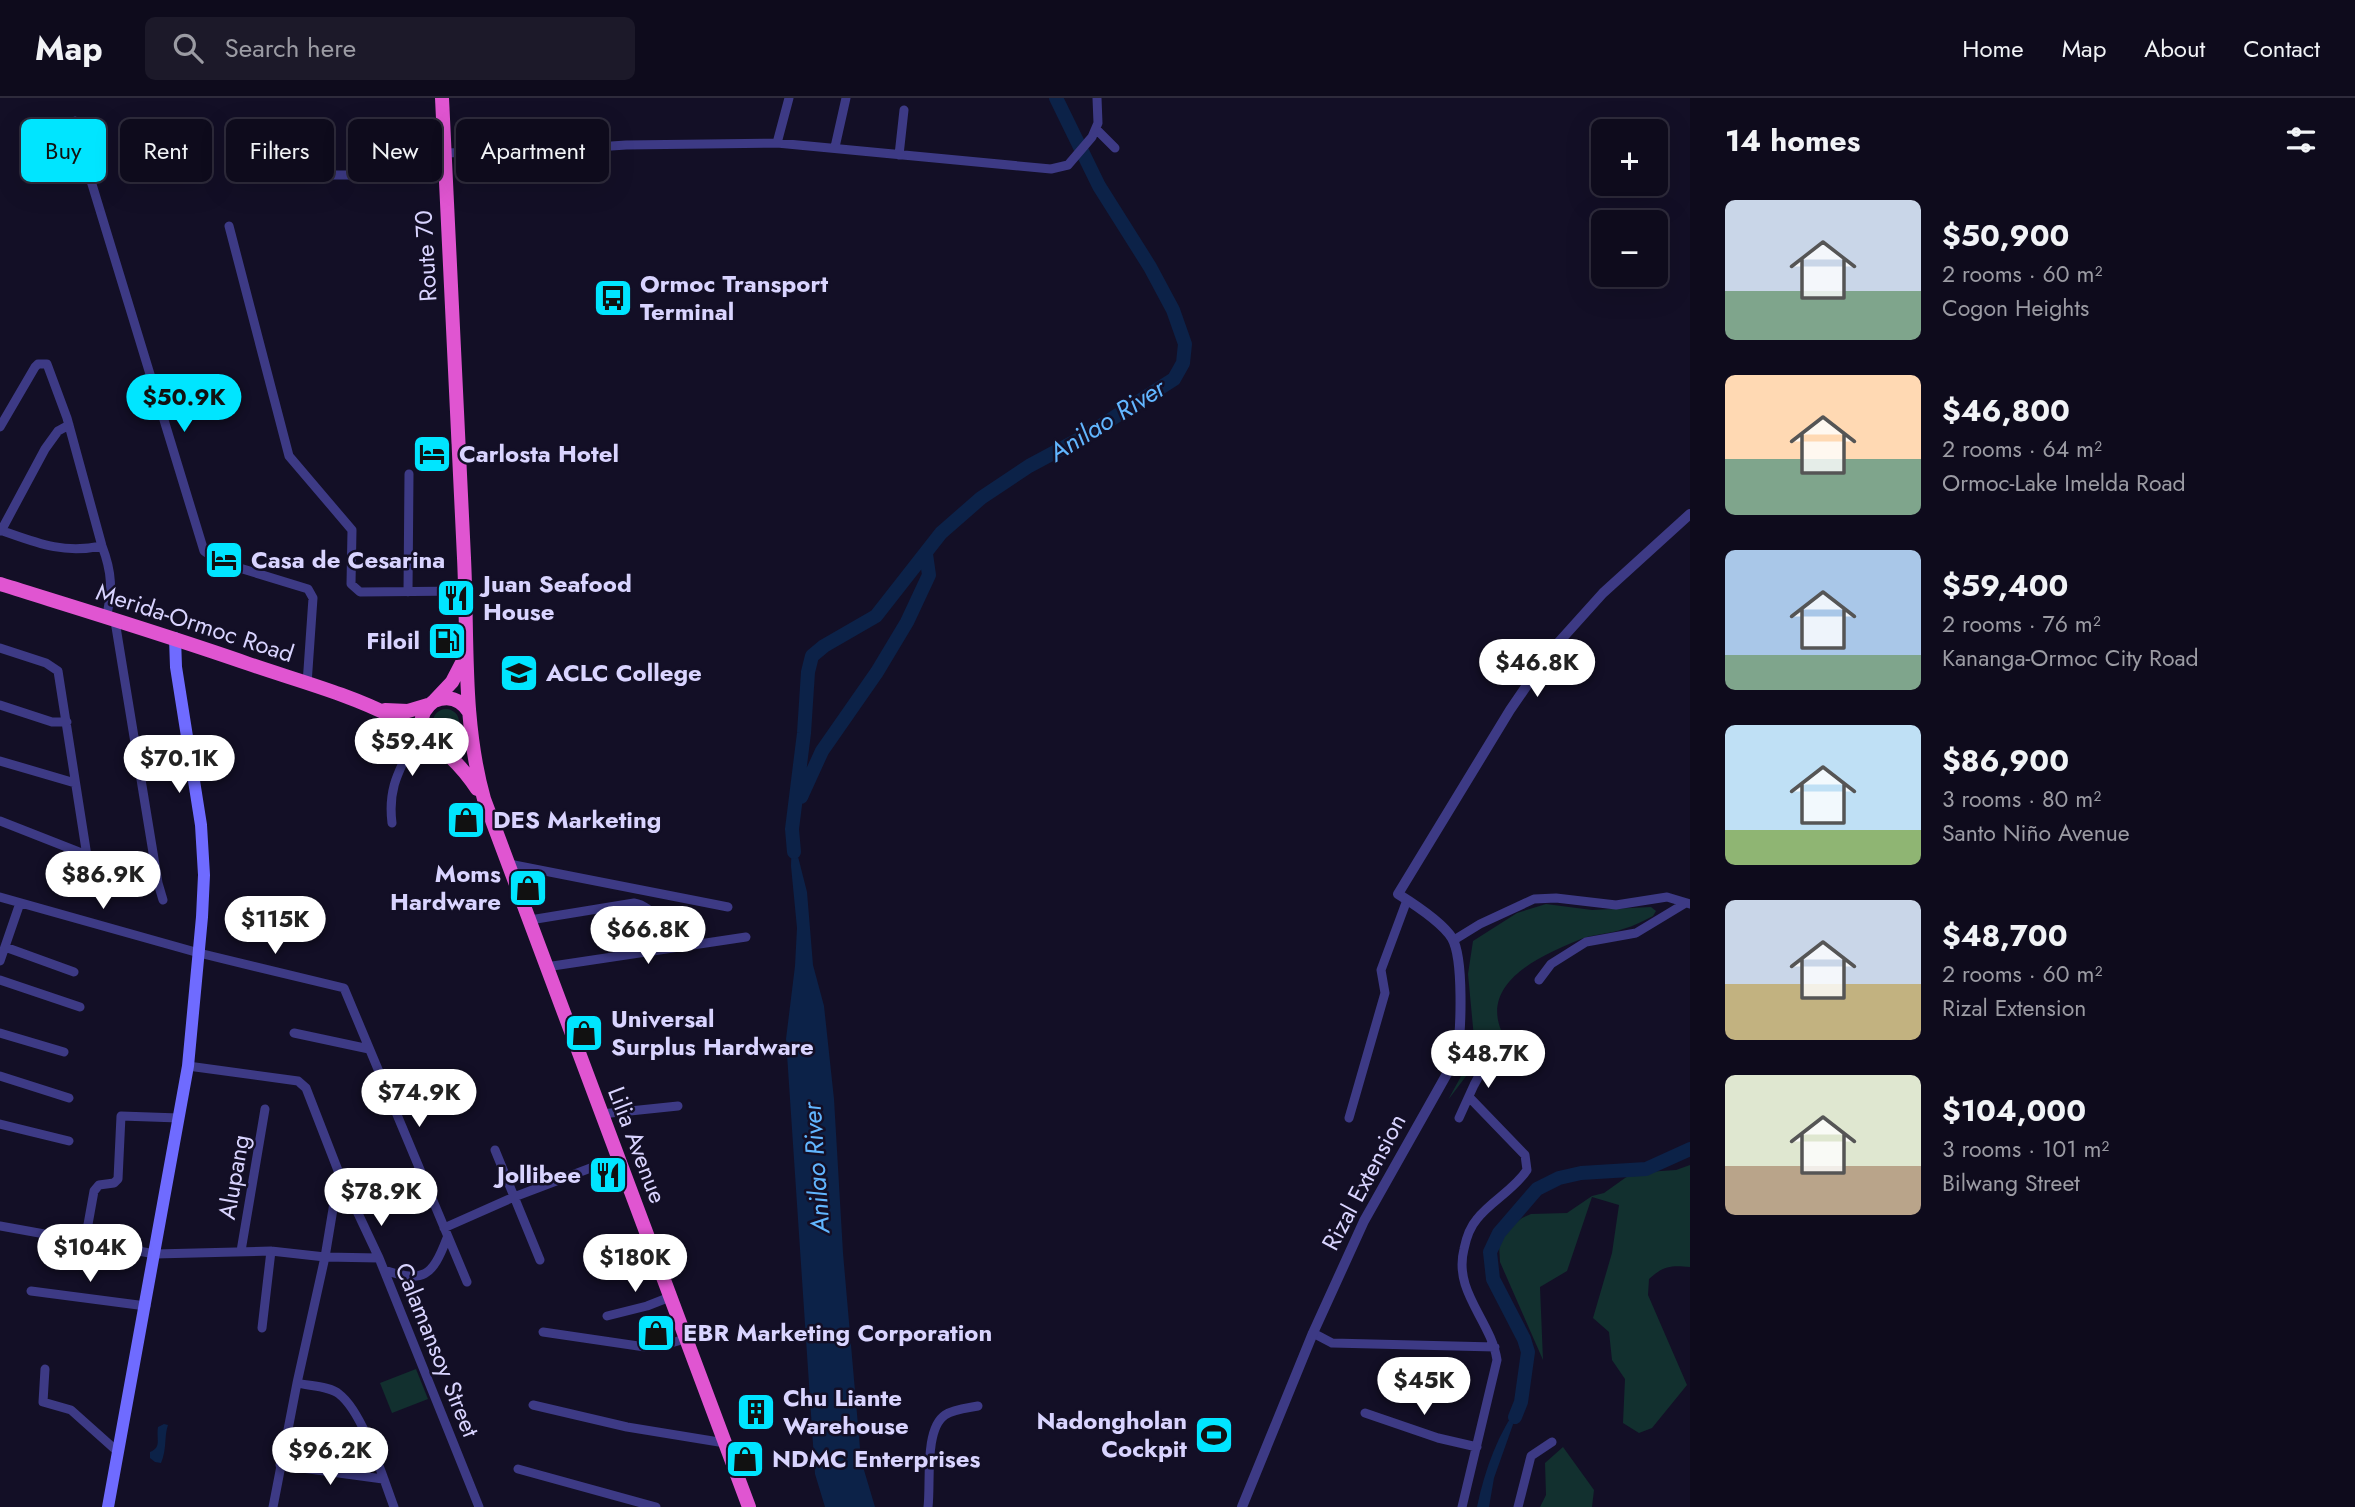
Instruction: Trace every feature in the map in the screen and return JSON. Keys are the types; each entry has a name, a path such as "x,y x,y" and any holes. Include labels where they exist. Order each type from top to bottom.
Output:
{"highway":[{"name":"Route 70","path":"442,98 469,712"},
{"name":"Merida-Ormoc Road","path":"0,584 175,638 375,707 401,712 431,703"},
{"path":"466,652 457,674 422,717 426,737 442,748 461,743 470,732"},
{"path":"431,703 451,698 462,703 469,712 470,732 484,799"},
{"name":"Merida-Ormoc Road","path":"375,707 426,737 460,767 484,799"},
{"name":"Lilia Avenue","path":"484,799 749,1507"}],"main road":[{"path":"108,1507 188,1066 199,953 204,875 201,825 176,667 175,638"}],"street":[{"path":"777,143 789,98"},
{"path":"835,147 846,98"},
{"path":"444,153 626,145 777,143 1030,168 1062,168 1073,161 1096,129 1097,98"},
{"path":"899,155 904,110"},
{"path":"1096,129 1115,148"},
{"path":"334,175 444,169"},
{"path":"91,182 204,551 220,562 308,589 313,598 307,684"},
{"path":"229,226 289,456 352,530 351,584 360,592 465,591"},
{"path":"0,428 38,364 47,364 69,425 102,546 110,565 110,619 163,900"},
{"path":"69,425 58,431 45,449 1,531 51,547 70,550 102,546"},
{"path":"408,592 409,474"},
{"path":"1349,1118 1385,993 1381,970 1403,897 1510,710 1549,653 1603,593 1690,514"},
{"path":"0,648 46,663 58,671 87,856"},
{"path":"0,705 52,722 68,722"},
{"path":"392,823 389,804 393,784 426,737"},
{"path":"0,761 75,783"},
{"path":"0,821 158,883"},
{"path":"509,864 728,907"},
{"path":"0,897 199,953 344,988 467,1282"},
{"path":"1403,897 1447,930 1454,940 1504,911 1534,900 1556,898 1616,905 1667,897 1687,904"},
{"path":"0,961 20,904"},
{"path":"530,920 641,904 657,919 668,948"},
{"path":"1539,980 1551,964 1586,942 1636,933 1687,904"},
{"path":"546,967 747,937"},
{"name":"Rizal Extension","path":"1242,1507 1313,1333 1364,1222 1457,1056 1461,1030 1454,940"},
{"path":"5,947 74,972"},
{"path":"0,980 80,1007"},
{"path":"0,1033 64,1052"},
{"path":"294,1033 369,1049"},
{"path":"1459,1118 1493,1050"},
{"name":"Calamansoy Street","path":"188,1066 298,1081 306,1088 339,1173 384,1270 479,1507"},
{"path":"0,1076 69,1098"},
{"path":"1462,1507 1497,1360 1495,1347 1465,1287 1462,1257 1470,1230 1477,1219 1527,1170 1525,1155 1469,1097"},
{"path":"601,1114 678,1106"},
{"name":"Alupang","path":"241,1251 265,1109"},
{"path":"85,1241 94,1191 99,1185 114,1183 118,1179 121,1116 179,1118"},
{"path":"0,1124 69,1141"},
{"path":"495,1150 540,1260"},
{"path":"384,1270 409,1278 428,1273 438,1261 446,1233 514,1197 617,1158"},
{"path":"273,1507 296,1383 325,1257 339,1173"},
{"path":"0,1226 155,1254 271,1251 325,1257 379,1258"},
{"path":"262,1328 271,1251"},
{"path":"31,1291 146,1306"},
{"path":"607,1316 648,1306 670,1297"},
{"path":"543,1332 645,1347 657,1347 685,1339"},
{"path":"1313,1333 1332,1343 1495,1347"},
{"path":"45,1369 43,1402 71,1410 118,1452"},
{"path":"296,1383 338,1392 361,1424 394,1507"},
{"path":"533,1405 627,1427 724,1443"},
{"path":"928,1507 931,1448 939,1422 949,1412 978,1406"},
{"path":"1364,1413 1438,1438 1477,1447"},
{"path":"1518,1507 1531,1456 1552,1442"},
{"path":"280,1465 383,1479"},
{"path":"518,1469 656,1507"}],"green space":[{"path":"446,709 455,713 459,722 455,731 446,735 437,731 433,722 437,713"},
{"path":"1546,904 1592,910 1651,907 1656,911 1653,916 1631,926 1566,945 1534,961 1520,972 1500,997 1497,1013 1501,1030 1448,1100 1470,1060 1474,1038 1468,974 1473,941 1517,913"},
{"path":"1690,1165 1690,1267 1672,1266 1659,1271 1649,1279 1648,1295 1687,1385 1652,1428 1639,1433 1623,1423 1625,1379 1612,1360 1609,1332 1593,1318 1612,1253 1619,1205 1592,1197 1567,1271 1540,1287 1543,1360 1500,1262 1499,1245 1508,1229 1531,1214 1567,1213 1592,1196 1604,1193 1632,1173 1676,1170"},
{"path":"416,1369 428,1399 392,1413 380,1383"},
{"path":"1563,1447 1594,1490 1592,1507 1540,1507 1546,1495 1545,1463"}],"water":[{"path":"792,833 807,892 813,965 824,1006 834,1099 843,1253 861,1460 875,1507 825,1507 815,1474 786,1039 797,928 791,866"},
{"path":"1521,1402 1494,1478 1489,1507 1477,1507 1493,1452"},
{"path":"168,1425 161,1463 150,1458 150,1452 157,1445 158,1427"}],"waterway":[{"name":"Anilao River","path":"794,852 792,829 804,733 808,672 812,656 824,646 876,616 941,533 981,498 1174,379 1183,363 1185,344 1173,310 1150,267 1099,186 1056,98"},
{"name":"Anilao River","path":"801,797 822,751 877,672 907,622 929,575 926,554"},
{"path":"1515,1417 1521,1402 1528,1352 1493,1279 1490,1252 1499,1233 1537,1189 1559,1178 1581,1173 1646,1169 1690,1149"}],"place":[{"name":"Ormoc Transport Terminal","path":"613,298"},
{"name":"Carlosta Hotel","path":"432,454"},
{"name":"Casa de Cesarina","path":"224,560"},
{"name":"Juan Seafood House","path":"456,598"},
{"name":"Filoil","path":"447,641"},
{"name":"ACLC College","path":"519,673"},
{"name":"DES Marketing","path":"466,820"},
{"name":"Moms Hardware","path":"528,888"},
{"name":"Universal Surplus Hardware","path":"584,1033"},
{"name":"Jollibee","path":"608,1175"},
{"name":"EBR Marketing Corporation","path":"656,1333"},
{"name":"Chu Liante Warehouse","path":"756,1412"},
{"name":"Nadongholan Cockpit","path":"1214,1435"},
{"name":"NDMC Enterprises","path":"745,1459"}]}
